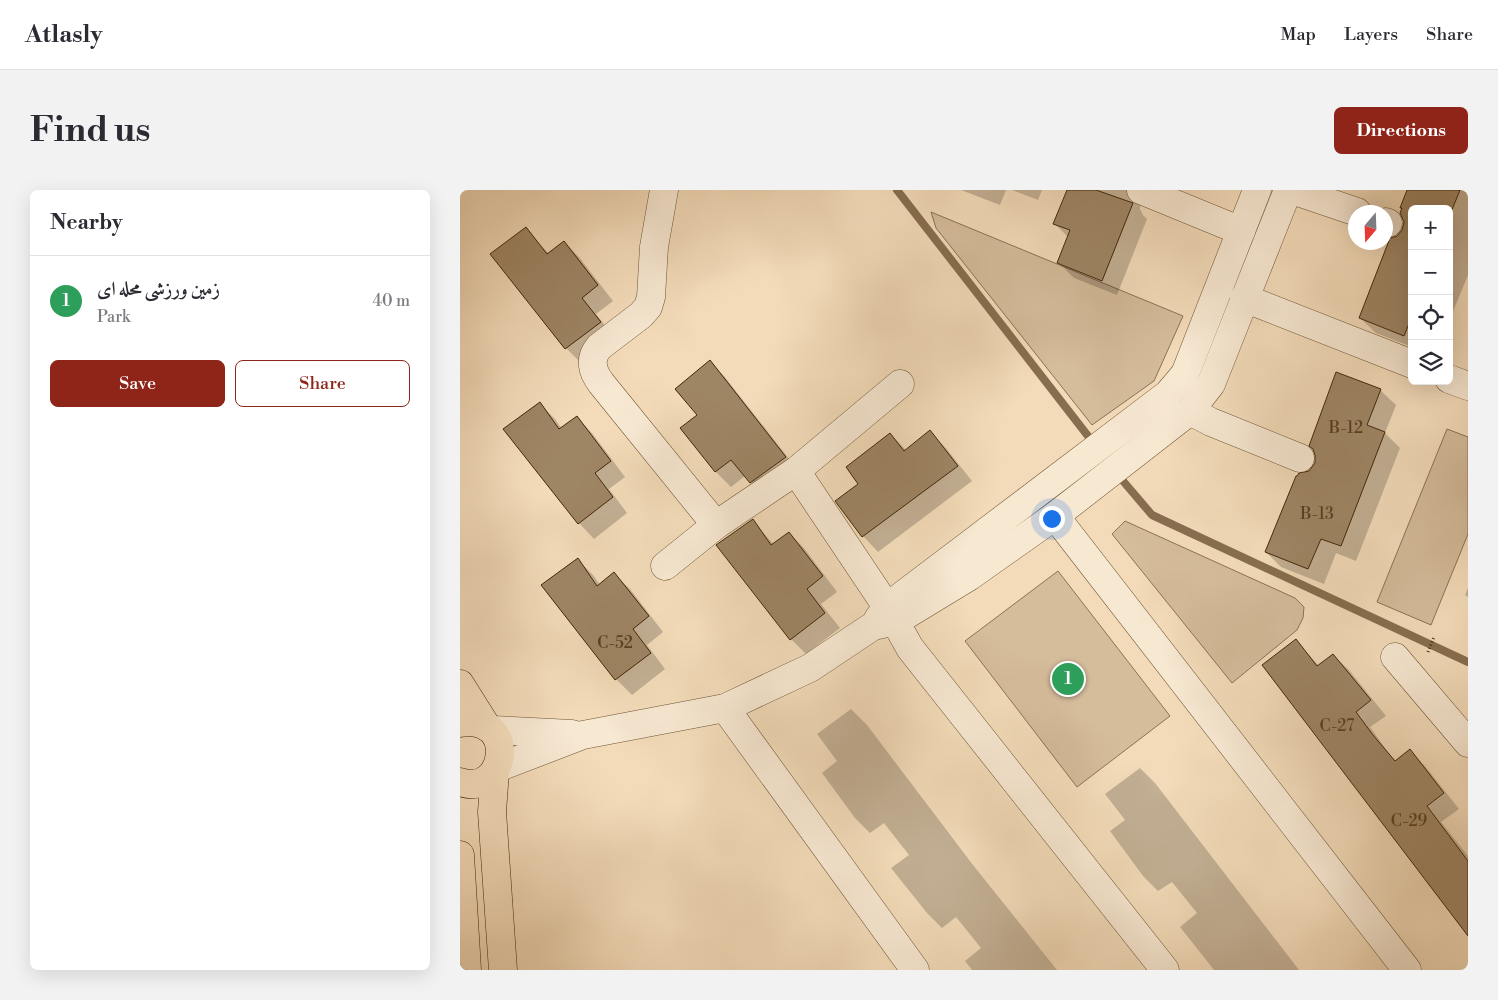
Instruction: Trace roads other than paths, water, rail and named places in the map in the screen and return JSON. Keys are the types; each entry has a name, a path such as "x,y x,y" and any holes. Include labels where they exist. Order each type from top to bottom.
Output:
{"main road":[{"path":"460,684 500,746 501,756 496,769 492,812 502,970"},
{"path":"460,723 470,722 490,729"},
{"path":"460,782 474,784 484,780 496,769"},
{"path":"460,855 467,970"}],"street":[{"path":"664,190 654,247 651,297 648,307 641,315 599,347 594,353 593,368 601,383 716,525"},
{"path":"1141,190 1241,231"},
{"path":"496,769 584,735 725,708 810,668 885,618 1168,394 1185,374 1257,190"},
{"path":"885,618 970,576 1055,516 1190,411 1211,384 1244,298 1290,190 1348,209"},
{"path":"1244,298 1408,362"},
{"path":"1453,380 1468,386"},
{"path":"665,566 716,525 796,471 900,384"},
{"path":"1190,411 1210,422 1300,458"},
{"path":"796,471 885,618 1165,970"},
{"path":"1055,516 1407,970"},
{"path":"1395,657 1468,743"},
{"path":"725,708 915,970"},
{"path":"490,729 584,735"}],"waterway":[{"path":"897,190 1088,436"},
{"path":"1123,481 1152,515 1468,662"}],"place":[{"name":"زمین ورزشی محله ای","path":"1068,679"}]}
